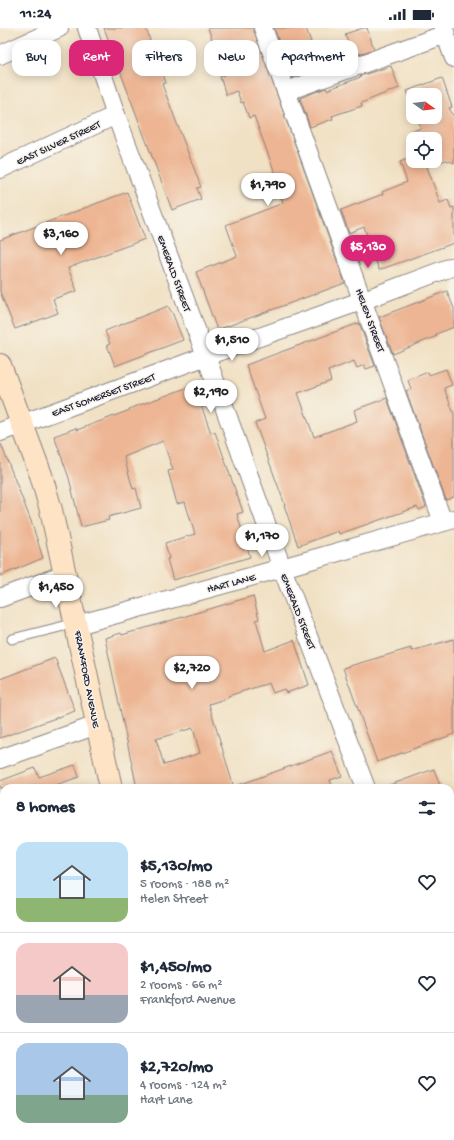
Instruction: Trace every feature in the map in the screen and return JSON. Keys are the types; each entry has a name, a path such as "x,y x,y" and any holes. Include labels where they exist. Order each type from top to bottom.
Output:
{"main road":[{"name":"FRANKFORD AVENUE","path":"0,365 47,494 110,784"}],"street":[{"path":"0,55 59,28"},
{"name":"EMERALD STREET","path":"87,28 116,115 206,356 282,568 364,784"},
{"name":"HELEN STREET","path":"263,28 364,300 449,520"},
{"path":"287,91 445,31 454,58"},
{"name":"EAST SILVER STREET","path":"0,169 116,115"},
{"name":"EAST SOMERSET STREET","path":"0,432 454,266"},
{"name":"HART LANE","path":"76,624 282,568 449,520"},
{"path":"0,598 65,574"},
{"path":"0,760 97,725"}],"lane":[{"path":"12,639 76,624"}],"building":[{"path":"104,28 146,28 150,40 132,40 132,76 164,76 166,83 162,84 201,187 197,188 201,199 172,210 122,76 124,76 124,40 108,40"},
{"path":"208,28 253,28 257,40 212,40"},
{"path":"274,28 306,28 310,40 278,40"},
{"path":"367,28 374,49 358,54 358,40 347,40 345,34"},
{"path":"259,45 267,67 267,76 270,76 345,283 217,330 196,272 237,256 226,225 283,203 280,193 282,192 254,116 249,118 243,102 241,103 237,91 226,95 220,77 259,76"},
{"path":"391,66 399,88 361,103 362,106 332,116 333,119 310,127 300,98 326,88 327,90 361,77 360,76"},
{"path":"442,78 452,107 449,108 454,117 454,163 446,160 442,161 442,132 412,131 421,128 420,124 442,124 442,88 415,88"},
{"path":"406,160 406,168 427,168 440,203 448,200 451,208 454,207 454,243 379,270 364,227 349,233 341,210 383,194 382,192 407,182 400,162"},
{"path":"127,192 145,239 68,268 77,291 53,299 58,313 15,329 0,292 0,240"},
{"path":"447,291 454,308 454,327 436,334 437,336 393,354 379,317"},
{"path":"168,306 172,312 183,340 115,366 107,345 110,344 105,331"},
{"path":"359,323 375,366 366,369 364,365 357,368 354,361 328,371 331,381 298,393 314,437 357,421 354,410 387,398 426,507 419,510 417,507 339,534 338,531 298,546 285,505 255,423 265,419 246,365"},
{"path":"446,369 452,385 444,388 454,414 454,497 446,500 406,391 411,389 408,380 428,372 429,375"},
{"path":"197,384 204,404 201,405 211,433 215,432 243,512 237,514 250,557 173,580 167,559 169,559 165,543 195,534 185,502 177,504 168,471 173,470 163,441 124,457 133,489 136,488 141,508 108,517 109,520 81,527 69,478 54,436 76,428 77,430"},
{"path":"0,444 31,521 43,558 0,576"},
{"path":"253,596 259,619 256,620 265,651 294,640 309,685 286,693 284,689 273,693 269,683 228,696 228,698 209,704 233,784 136,784 105,638 121,633 122,635","holes":["193,728 200,753 164,765 156,739"]},
{"path":"454,639 454,734 377,762 343,668 411,648 411,651"},
{"path":"55,658 75,711 0,738 0,679"},
{"path":"332,751 342,776 330,780 332,784 241,784"},
{"path":"75,765 79,777 59,784 0,784 0,781 35,768 39,777"},
{"path":"434,769 440,784 393,784"}]}
